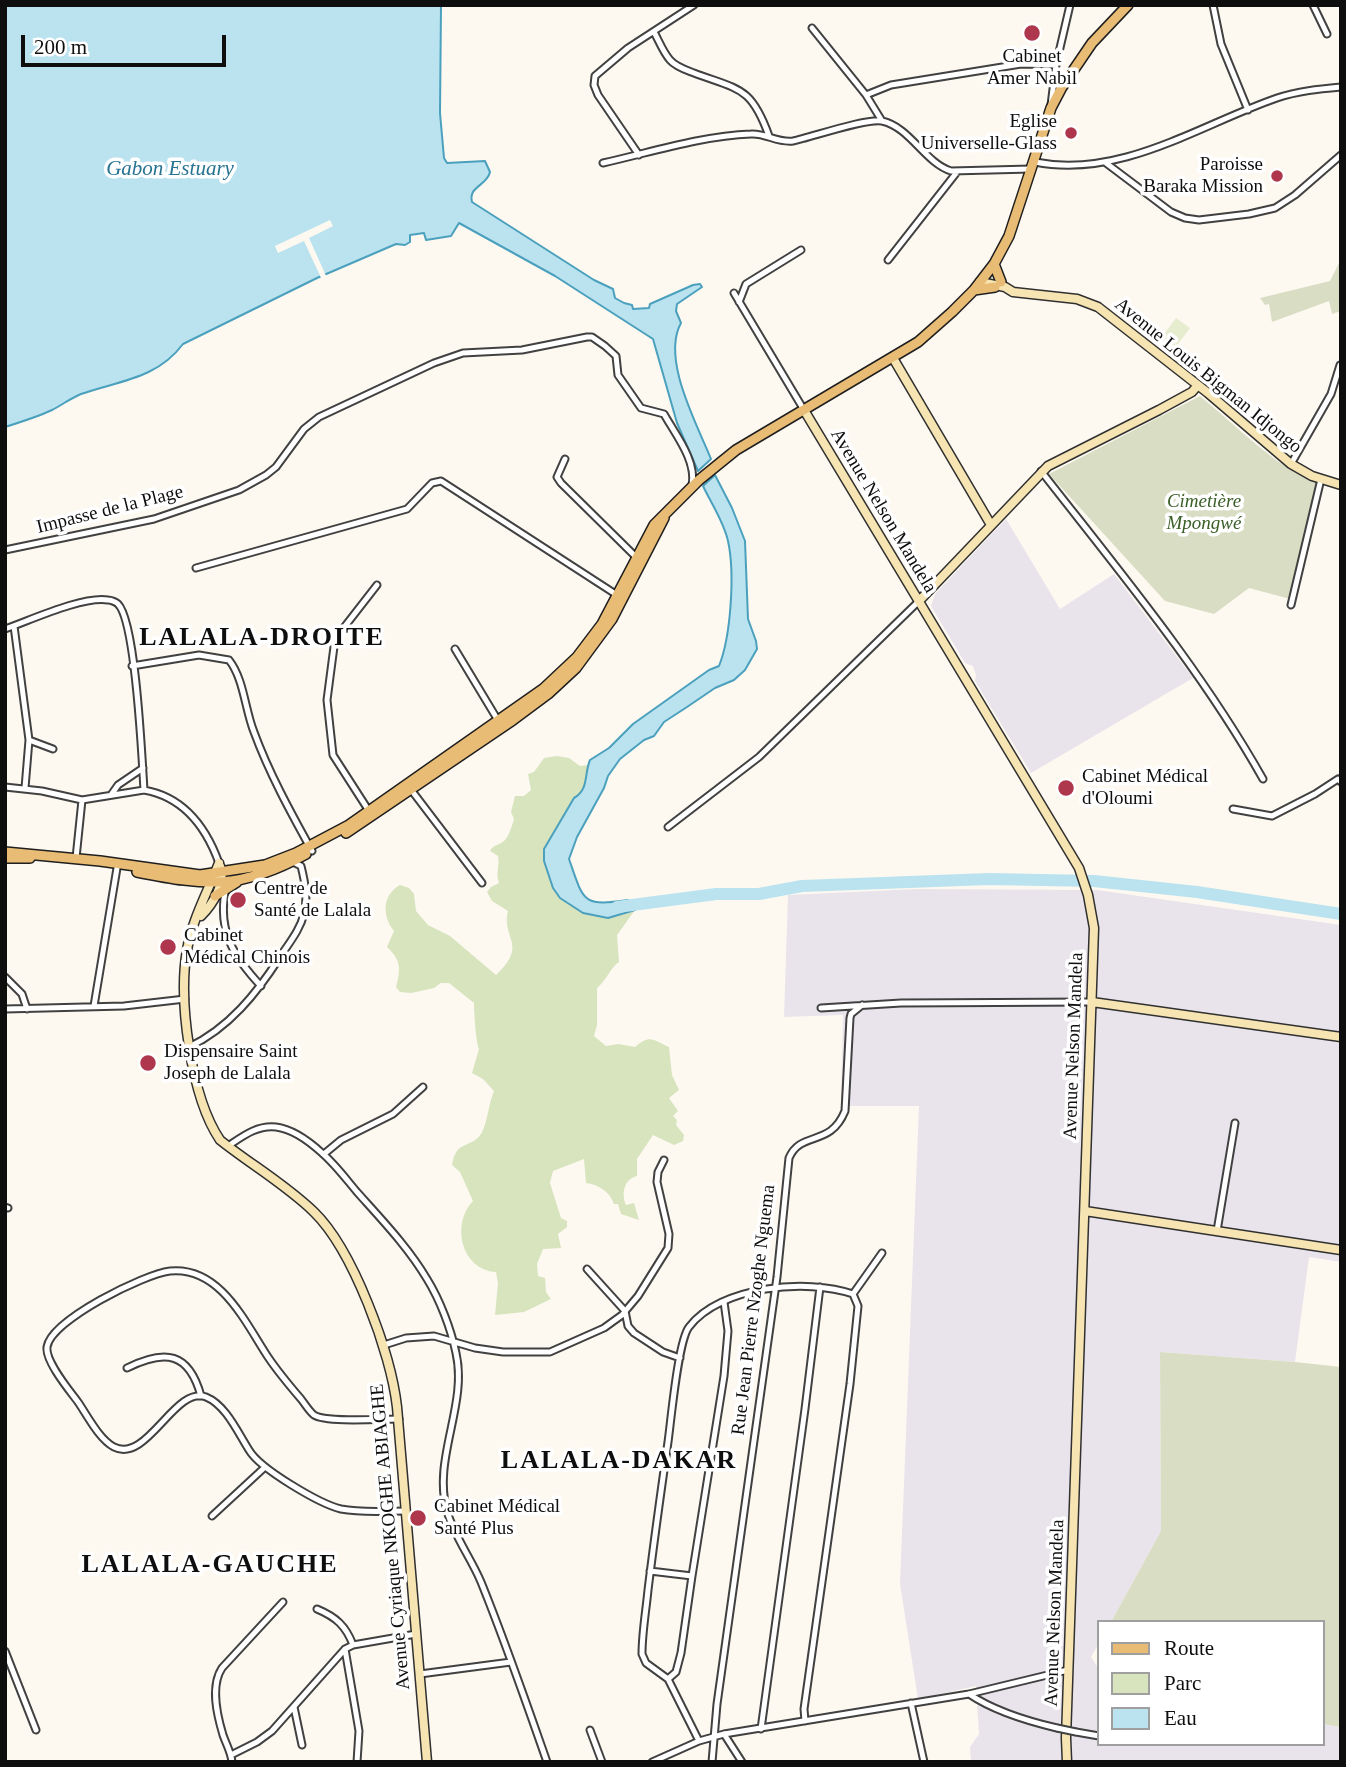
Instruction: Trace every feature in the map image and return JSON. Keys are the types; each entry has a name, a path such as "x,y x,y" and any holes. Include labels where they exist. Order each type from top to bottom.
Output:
{"main road":[{"path":"218,881 311,849 352,830 542,690 577,657 601,624 654,525 699,480 736,450 893,358 936,327 994,264 1009,236 1051,108 1092,43 1128,5"},
{"path":"980,282 998,284 994,264"},
{"path":"5,858 26,858 218,881 238,881 293,862 513,720 548,694 576,668 612,619 665,516"},
{"path":"5,852 76,858 153,872"},
{"path":"215,896 218,881"}],"street":[{"path":"639,155 598,95 594,80 604,66 694,5"},
{"path":"1051,108 1056,65 1070,5"},
{"path":"1213,5 1220,44 1248,110"},
{"path":"1313,5 1327,34"},
{"path":"812,28 866,94 882,121 904,135 940,165 957,172 1034,165 1106,163 1181,138 1295,93 1341,87"},
{"path":"654,32 673,63 687,71 735,87 748,95 769,136"},
{"path":"866,94 891,85 1021,64 1056,65"},
{"path":"603,163 706,139 754,134 769,136 777,141 793,141 882,121"},
{"path":"1106,163 1130,184 1171,212 1199,220 1275,208 1295,195 1341,155"},
{"path":"888,260 957,172"},
{"path":"739,302 746,284 801,250"},
{"path":"980,282 998,284"},
{"name":"Avenue Louis Bigman Idjongo","path":"998,284 1007,284 1013,292 1077,299 1098,307 1198,385 1291,464 1321,479 1341,485"},
{"path":"734,293 804,410"},
{"name":"Impasse de la Plage","path":"5,550 154,519 222,496 266,475 276,467 304,429 319,417 435,363 463,354 522,350 587,337 605,345 616,356 618,375 641,408 664,414 689,461 694,477 691,488"},
{"path":"893,358 991,525"},
{"path":"1291,464 1331,394 1340,365"},
{"path":"668,827 759,757 919,601 1041,471 1181,398 1198,385"},
{"path":"1331,394 1341,396"},
{"name":"Avenue Nelson Mandela","path":"804,410 1079,868 1088,895 1094,928 1067,1762"},
{"path":"565,459 557,477 636,557"},
{"path":"1041,471 1194,671 1234,727 1263,779"},
{"path":"1291,605 1321,479"},
{"path":"196,568 407,509 432,483 441,481 617,595"},
{"path":"369,811 333,755 327,700 335,639 377,585"},
{"path":"5,629 62,608 110,600 118,603 127,628 142,729 144,790"},
{"path":"14,626 29,740 25,788"},
{"path":"455,649 499,722"},
{"path":"132,666 199,654 229,660 235,667 248,717 258,742 311,849"},
{"path":"29,740 53,749"},
{"path":"111,796 118,785 143,768"},
{"path":"1233,809 1272,816 1340,779"},
{"path":"5,787 25,788 82,800 144,790 175,802 194,817 213,846 219,863 218,881 227,935 241,963 261,986"},
{"path":"409,787 482,883"},
{"path":"76,858 82,800"},
{"path":"189,1047 214,1034 261,986 299,928 306,899 301,866 293,862"},
{"path":"94,1006 117,868"},
{"name":"Avenue Cyriaque NKOGHE ABIAGHE","path":"218,881 196,920 187,949 185,999 189,1047 202,1104 213,1129 228,1146 298,1198 329,1229 352,1272 384,1345 395,1386 427,1762"},
{"path":"196,920 210,907 215,896"},
{"path":"5,976 22,994 27,1009"},
{"path":"5,1009 154,1004 185,999"},
{"path":"821,1007 1091,1002 1341,1037"},
{"name":"Rue Jean Pierre Nzoghe Nguema","path":"712,1762 775,1286 789,1158 798,1144 829,1133 841,1122 845,1111 850,1018 862,1005"},
{"path":"324,1154 341,1140 393,1114 423,1087"},
{"path":"1217,1231 1235,1123"},
{"path":"228,1146 254,1130 279,1128 324,1154 412,1255 438,1300 453,1340 458,1379 445,1469 445,1507 479,1577 547,1762"},
{"path":"384,1345 419,1335 503,1352 550,1352 604,1328 625,1311 657,1269 668,1248 668,1227 657,1182 664,1160"},
{"path":"1085,1210 1341,1250"},
{"path":"853,1294 882,1253"},
{"path":"587,1269 625,1311 628,1326 634,1333 663,1352 680,1357"},
{"path":"398,1419 329,1419 314,1415 277,1369 231,1301 206,1279 190,1273 163,1273 122,1288 99,1300 62,1326 51,1337 47,1348 49,1359 64,1383 97,1429 117,1448 136,1445 181,1404 201,1395 208,1397 221,1409 249,1451 264,1468 334,1507 362,1512 405,1511"},
{"path":"699,1741 668,1679 646,1663 642,1654 650,1571 680,1357 687,1329 701,1316 724,1302 775,1286 820,1287 853,1294"},
{"path":"761,1729 820,1287"},
{"path":"805,1721 804,1709 850,1384 858,1306 853,1294"},
{"path":"668,1679 676,1672 681,1653 724,1376 728,1331 724,1302"},
{"path":"127,1368 152,1359 177,1359 192,1371 201,1395"},
{"path":"212,1516 264,1468"},
{"path":"650,1571 692,1576"},
{"path":"283,1602 222,1668 216,1678 215,1691 223,1734 232,1758 264,1738 345,1649 353,1645 416,1634"},
{"path":"317,1609 333,1616 344,1625 353,1645"},
{"path":"345,1649 359,1731 357,1762"},
{"path":"5,1651 36,1730"},
{"path":"420,1674 511,1662"},
{"path":"652,1762 714,1736 969,1694 1069,1669"},
{"path":"969,1694 980,1702 1057,1728 1098,1736"},
{"path":"911,1703 924,1762"},
{"path":"294,1707 302,1745"},
{"path":"590,1730 602,1762"},
{"path":"724,1734 742,1762"}],"shaded area":[{"path":"1006,519 1060,609 1114,574 1193,678 1031,773 975,681 973,666 965,663 931,606 935,594"},
{"path":"917,889 1097,890 1341,925 1341,1262 1309,1257 1295,1362 1160,1352 1161,1531 1112,1620 1098,1620 1098,1645 1091,1657 1098,1668 1098,1746 1325,1746 1325,1724 1341,1727 1341,1762 971,1762 970,1747 979,1734 976,1686 918,1699 900,1584 919,1106 841,1106 843,1015 784,1017 788,895"}],"green space":[{"path":"1341,259 1341,311 1332,314 1329,301 1272,322 1269,304 1265,305 1260,298 1330,281"},
{"path":"1176,318 1190,328 1171,353 1158,342"},
{"name":"Cimetière Mpongwé","path":"1200,396 1271,456 1318,484 1290,599 1249,588 1214,614 1165,601 1049,474"},
{"path":"544,758 569,758 580,766 588,765 585,787 546,845 544,861 559,898 583,913 621,915 635,910 617,935 619,962 597,988 597,1025 594,1036 606,1046 618,1044 635,1047 648,1039 669,1047 672,1075 679,1090 669,1098 678,1111 673,1116 677,1120 676,1125 684,1135 683,1141 674,1145 653,1135 637,1159 637,1176 626,1184 624,1196 626,1205 634,1203 639,1220 621,1214 618,1204 614,1204 607,1192 586,1183 584,1159 553,1171 550,1183 561,1218 567,1221 567,1227 558,1234 561,1248 543,1249 537,1264 538,1276 545,1278 546,1292 551,1299 524,1312 495,1315 498,1283 496,1272 475,1263 463,1244 462,1222 473,1201 460,1172 452,1165 457,1151 481,1134 494,1091 483,1079 472,1073 479,1049 474,1003 449,983 411,993 400,992 396,987 399,965 387,947 394,931 387,919 386,906 394,889 400,885 409,888 414,894 416,911 428,925 450,936 496,975 511,956 512,942 507,921 508,911 492,901 487,892 499,883 498,856 490,851 509,834 514,819 511,812 515,796 524,796 531,790 528,774 534,772"},
{"path":"1160,1352 1341,1367 1341,1727 1325,1724 1325,1620 1112,1620 1161,1531"}],"water":[{"name":"Gabon Estuary","path":"5,5 441,5 440,113 444,158 447,163 485,161 490,172 475,189 472,202 594,280 613,289 615,298 632,305 633,309 649,308 650,304 693,285 700,284 702,287 677,304 676,311 681,323 676,338 675,355 683,391 711,459 698,471 677,423 653,339 555,276 459,223 451,236 426,240 424,233 410,235 410,242 405,245 396,244 317,278 183,344 173,356 149,372 81,394 46,413 5,427"},
{"path":"715,475 745,541 748,619 757,649 745,670 734,680 715,688 664,722 654,736 644,740 620,759 608,776 577,837 569,859 586,898 601,902 628,900 635,910 608,918 583,913 560,898 553,888 544,861 544,849 574,798 582,791 590,760 609,748 633,724 709,670 719,666 723,653 731,604 730,554 724,527 703,486"}],"pier":[{"path":"330,220 333,226 309,238 327,278 322,280 304,241 278,253 275,246"}],"waterway":[{"path":"617,907 716,894 759,894 802,886 989,879 1094,881 1197,892 1341,914"}],"place":[{"name":"Cabinet Amer Nabil","path":"1032,33"},
{"name":"Eglise Universelle-Glass","path":"1071,133"},
{"name":"Paroisse Baraka Mission","path":"1277,176"},
{"name":"Cabinet Médical d'Oloumi","path":"1066,788"},
{"name":"Centre de Santé de Lalala","path":"238,900"},
{"name":"Cabinet Médical Chinois","path":"168,947"},
{"name":"Dispensaire Saint Joseph de Lalala","path":"148,1063"},
{"name":"Cabinet Médical Santé Plus","path":"418,1518"}],"district":[{"name":"LALALA-DROITE","path":"262,638"},
{"name":"LALALA-DAKAR","path":"619,1461"},
{"name":"LALALA-GAUCHE","path":"210,1565"}]}
